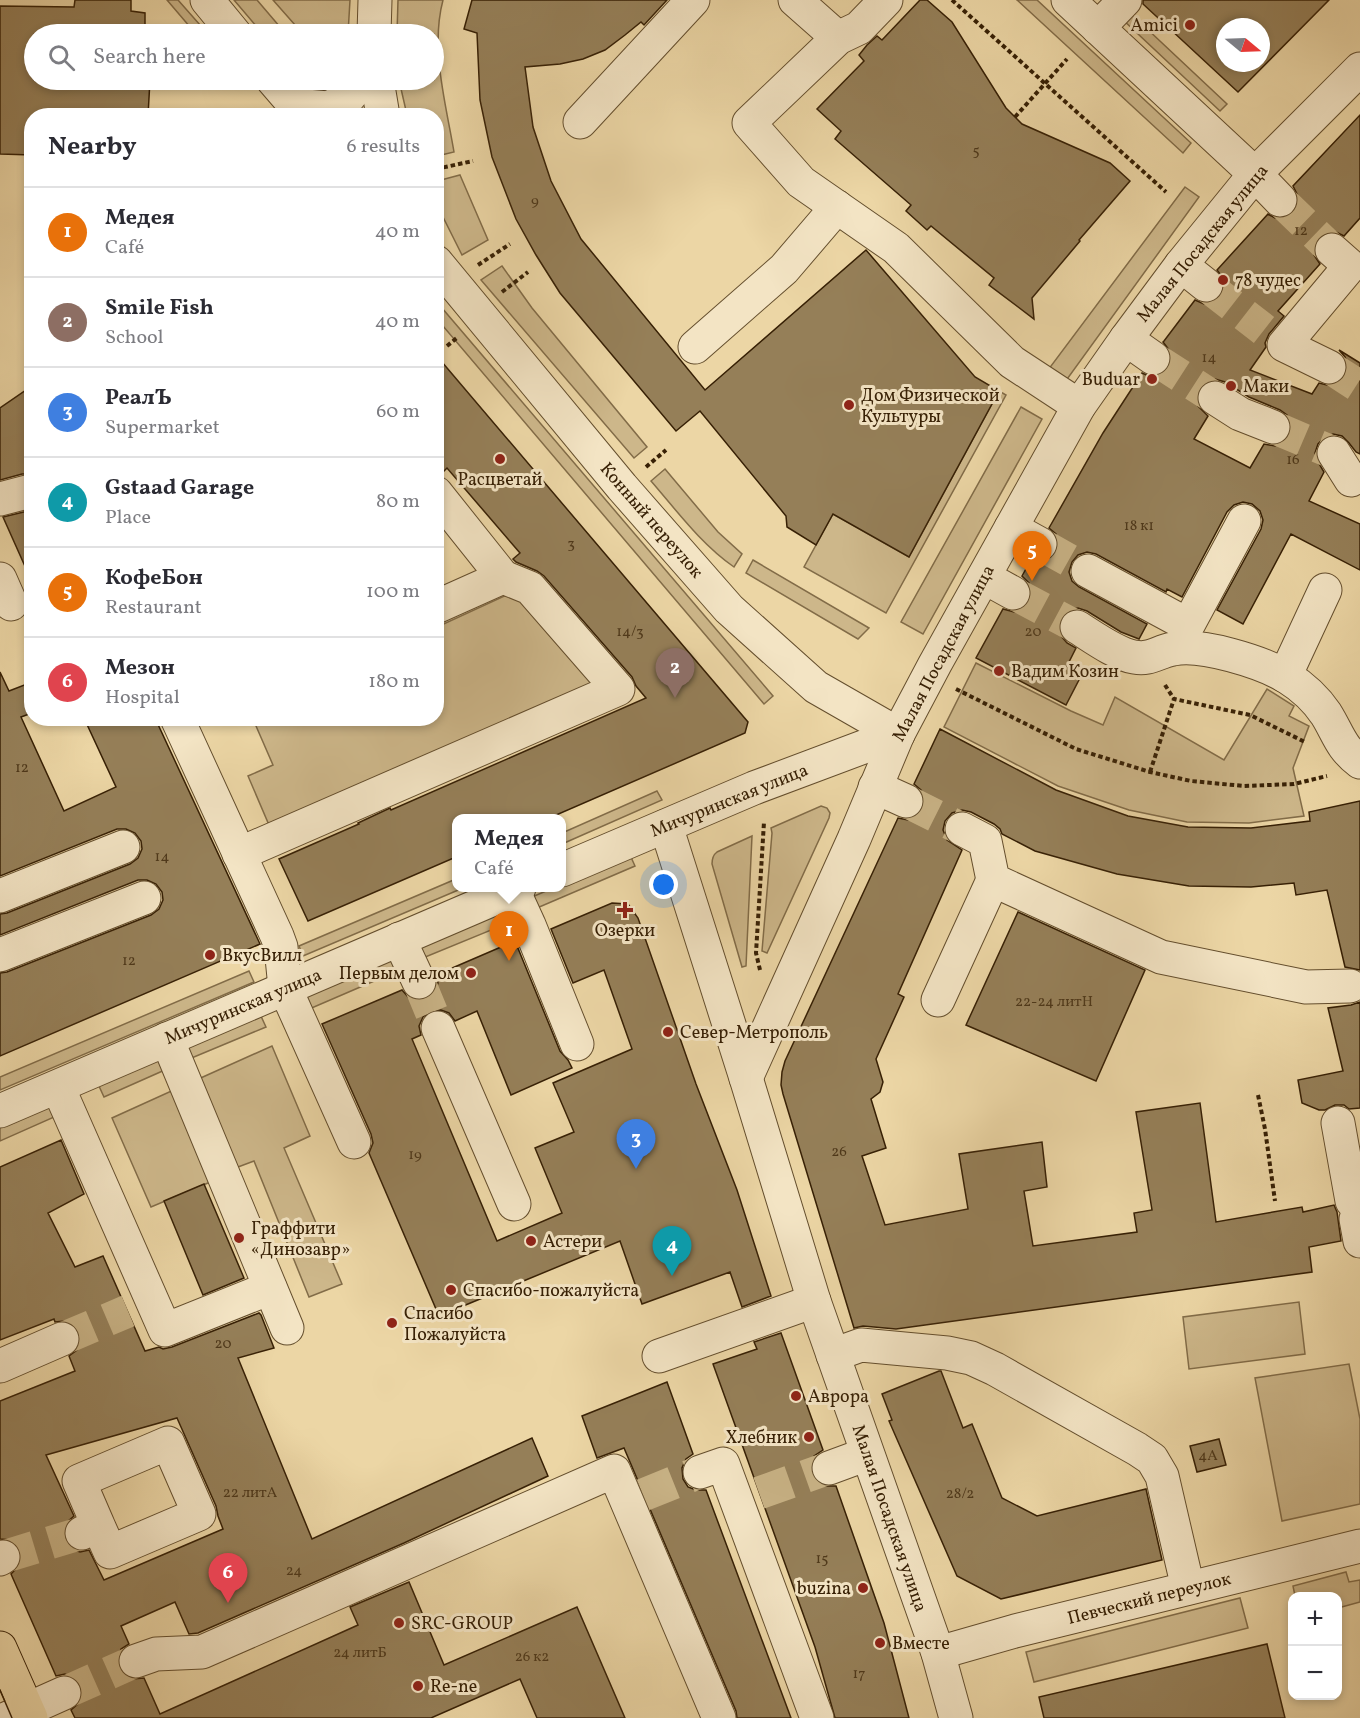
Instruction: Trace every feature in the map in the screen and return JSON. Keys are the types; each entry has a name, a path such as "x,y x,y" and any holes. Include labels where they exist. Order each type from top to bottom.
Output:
{"main road":[{"path":"0,1648 22,1715"}],"street":[{"path":"207,0 227,24"},
{"path":"374,24 375,0"},
{"path":"580,122 693,0"},
{"path":"795,0 838,38"},
{"path":"886,0 859,28 838,38 749,123 801,182 896,248 1012,362 1079,406"},
{"path":"1068,0 1280,200"},
{"path":"1098,28 1125,0"},
{"name":"Малая Посадская улица","path":"746,1078 854,839 898,734 1079,406 1126,339 1194,275 1255,174 1360,69"},
{"path":"282,90 297,108"},
{"path":"328,108 347,99 355,90"},
{"path":"379,90 382,108"},
{"path":"696,347 784,269 837,207"},
{"path":"1329,367 1274,337 1348,261"},
{"name":"Конный переулок","path":"444,269 622,487 729,609 816,687 898,734"},
{"path":"1126,339 1152,358"},
{"path":"1215,398 1240,414 1273,427"},
{"path":"1334,453 1352,480"},
{"path":"239,854 618,689 530,588 503,577 444,503"},
{"path":"1088,571 1188,626 1244,521"},
{"path":"1011,528 1040,544"},
{"path":"444,603 503,577"},
{"path":"984,577 1013,593"},
{"path":"1285,676 1325,590"},
{"path":"1077,627 1132,657 1148,658 1172,649 1192,647 1250,661 1285,676 1310,693 1327,715 1349,754 1360,762"},
{"path":"186,726 281,947 285,988 354,1142"},
{"name":"Мичуринская улица","path":"566,868 754,788 898,734"},
{"path":"875,787 906,801"},
{"name":"Малая Посадская улица","path":"666,826 814,1301 938,1653 956,1718"},
{"path":"938,999 993,880 985,841 962,829"},
{"path":"0,896 123,847"},
{"path":"993,880 1161,957 1306,987 1350,986"},
{"name":"Мичуринская улица","path":"0,1111 509,892"},
{"path":"517,892 577,1044"},
{"path":"0,955 144,898"},
{"path":"399,939 419,982"},
{"path":"438,1028 514,1204"},
{"path":"167,1039 287,1328"},
{"path":"58,1087 140,1306 165,1330 270,1288"},
{"path":"1338,1123 1356,1221"},
{"path":"658,1356 814,1301"},
{"path":"0,1366 62,1340"},
{"path":"833,1354 861,1346 947,1353 971,1358 995,1369 1145,1454 1152,1459 1162,1476 1188,1588"},
{"path":"829,1468 867,1454"},
{"path":"700,1472 723,1464 748,1497 817,1718"},
{"path":"136,1661 156,1654 202,1652 614,1471 635,1498 719,1718"},
{"name":"Певческий переулок","path":"938,1653 1015,1631 1360,1546"},
{"path":"22,1715 64,1693"}],"path":[{"path":"952,0 1166,192"},
{"path":"1015,117 1067,59"},
{"path":"444,167 474,161"},
{"path":"955,689 1076,749 1150,772 1191,781 1244,786 1294,784 1327,776"},
{"path":"1150,772 1174,699 1250,716 1303,742"},
{"path":"761,976 756,953 764,822"},
{"path":"1257,1095 1265,1129 1275,1201"}],"shaded area":[{"path":"167,0 178,0 199,24 187,24"},
{"path":"234,0 257,0 277,24 254,24"},
{"path":"273,0 350,0 349,24 294,24"},
{"path":"398,0 443,0 439,24 397,24"},
{"path":"1017,0 1037,0 1191,143 1183,153"},
{"path":"1128,11 1227,104 1220,111 1121,18"},
{"path":"401,90 443,90 454,152 444,154 444,108 405,108"},
{"path":"460,175 488,240 462,255 444,219 444,179"},
{"path":"1185,187 1199,197 1065,382 1048,370"},
{"path":"502,266 532,308 647,447 634,458 481,280"},
{"path":"444,310 773,696 764,704 444,327"},
{"path":"999,391 1006,395 886,613 804,567 833,514 909,557"},
{"path":"1021,407 1042,419 923,634 901,622"},
{"path":"665,469 718,532 742,554 734,567 700,538 651,481"},
{"path":"753,560 869,628 858,639 746,573"},
{"path":"517,592 599,685 269,825 248,776 273,765 256,726 444,726 444,624"},
{"path":"976,663 1103,725 1115,697 1224,760 1267,689 1294,706 1289,716 1309,726 1293,768 1304,816 1249,823 1187,822 1129,810 1058,786 944,727"},
{"path":"657,791 662,800 566,842 566,831"},
{"path":"821,806 827,808 830,813 829,818 767,953 762,951 771,828"},
{"path":"752,836 746,966 742,967 712,862 717,852"},
{"path":"630,855 635,866 537,908 532,897 544,892 566,892 566,882"},
{"path":"452,881 454,892 303,956 299,946"},
{"path":"507,908 513,921 418,960 413,947"},
{"path":"396,956 402,969 307,1010 301,997"},
{"path":"249,971 254,982 0,1090 0,1077"},
{"path":"260,1014 266,1027 182,1062 177,1051"},
{"path":"272,1046 310,1136 284,1148 342,1284 309,1297 254,1161 230,1170 194,1081"},
{"path":"162,1057 167,1069 104,1097 98,1084"},
{"path":"178,1088 215,1180 151,1207 112,1118"},
{"path":"55,1103 61,1114 0,1141 0,1127"},
{"path":"1299,1302 1305,1354 1189,1369 1183,1317"},
{"path":"1349,1364 1360,1419 1360,1504 1282,1521 1255,1378"},
{"path":"1346,1572 1349,1582 1360,1580 1360,1602 1342,1607 1342,1592 1294,1592 1293,1586"},
{"path":"1240,1598 1248,1628 1034,1682 1026,1652"}],"building":[{"path":"75,0 131,0 131,11 145,13 145,24 24,24 24,90 149,90 148,108 24,108 24,155 0,154 0,6 74,7"},
{"name":"Дом Физической Культуры","path":"472,0 667,0 644,25 641,22 605,50 583,59 560,64 525,67 533,127 551,181 581,239 705,390 866,250 975,377 999,391 909,557 833,514 816,545 787,527 786,516 700,411 676,431 560,293 516,219 492,157 480,100 477,33 464,29"},
{"path":"920,0 927,0 952,22 1006,108 1022,124 1110,163 1130,181 1032,298 1034,319 989,285 994,278 931,226 927,230 906,211 911,205 835,139 841,131 817,109 864,61 859,55 867,45 877,36 882,40"},
{"path":"1143,0 1329,0 1270,60 1270,18 1216,18 1216,72 1143,4"},
{"path":"1216,72 1258,72 1238,92"},
{"path":"1360,115 1360,218 1344,236 1336,232 1327,232 1318,238 1314,247 1314,255 1320,264 1278,311 1284,316 1269,334 1265,343 1266,347 1250,370 1312,394 1319,383 1331,386 1346,376 1348,365 1339,350 1360,363 1360,454 1342,436 1333,434 1324,438 1318,444 1315,453 1324,472 1309,501 1360,524 1360,570 1291,534 1243,624 1217,610 1261,529 1263,520 1260,511 1252,504 1243,502 1234,505 1227,512 1182,597 1167,589 1166,592 1096,554 1087,552 1078,555 1072,562 1069,572 1072,581 1147,624 1139,639 1121,632 1078,608 1069,610 1062,616 1058,626 1060,635 1076,648 1067,666 1082,674 1066,705 976,658 1003,609 1014,612 1023,609 1029,603 1032,592 1029,583 1022,576 1031,560 1041,563 1056,554 1059,543 1056,534 1049,528 1103,433 1142,373 1151,377 1160,375 1169,368 1172,359 1170,351 1163,342 1195,300 1204,304 1212,303 1220,297 1225,287 1223,278 1217,270 1268,214 1275,218 1284,218 1293,213 1298,205 1298,196 1293,186","holes":["1215,379 1225,382 1249,397 1280,410 1287,415 1291,424 1291,433 1285,441 1275,446 1264,444 1250,468 1194,439 1208,416 1198,406 1196,397 1199,388"]},
{"path":"444,364 748,722 745,733 559,814 452,814 452,859 308,921 279,859 390,808 391,810 646,698 632,677 544,576 513,559 520,553 447,468 444,471"},
{"path":"24,392 24,474 0,480 0,408"},
{"path":"24,512 24,564 3,517"},
{"path":"0,672 9,691 24,685 24,716 21,717 64,811 116,787 88,726 159,726 260,944 0,1056 0,973 151,915 159,909 163,900 162,892 156,884 147,880 138,880 0,935 0,914 130,864 138,858 142,849 141,841 135,833 126,829 117,829 0,876"},
{"path":"940,729 1056,790 1128,816 1188,827 1251,828 1310,821 1309,812 1360,801 1360,970 1345,967 1327,890 1296,895 1294,883 1251,887 1189,886 1117,874 1035,851 1002,834 994,824 971,812 962,810 952,813 945,821 943,830 947,840 962,850 898,994 904,997 876,1059 883,1082 880,1092 871,1099 886,1148 862,1156 885,1225 968,1209 959,1154 1042,1142 1047,1187 1024,1191 1033,1246 1137,1232 1134,1213 1152,1210 1136,1112 1200,1103 1216,1222 1302,1207 1303,1212 1334,1205 1341,1241 1309,1247 1312,1272 896,1329 863,1326 854,1328 783,1094 782,1072 785,1061 898,818 908,820 916,817 923,809 925,799 921,790 914,784"},
{"path":"612,903 628,904 638,918 696,1084 737,1190 771,1296 742,1307 730,1272 642,1304 620,1241 439,1316 369,1153 373,1143 371,1134 322,1024 402,990 409,998 418,1001 426,999 435,992 438,983 436,975 515,941 560,1051 572,1068 511,1095 477,1011 455,1021 449,1013 441,1010 431,1011 423,1017 419,1026 421,1035 412,1039 497,1241 562,1213 535,1148 574,1132 553,1083 632,1049 604,970 573,983 551,929"},
{"path":"1018,912 1145,970 1096,1081 966,1025"},
{"path":"1360,1002 1360,1108 1349,1109 1344,1105 1335,1105 1319,1110 1302,1103 1298,1080 1343,1071 1328,1008"},
{"path":"61,1140 84,1194 48,1213 75,1267 103,1256 145,1351 159,1347 163,1349 172,1347 259,1313 261,1315 274,1348 238,1358 312,1539 532,1438 548,1476 404,1543 198,1633 189,1634 175,1602 121,1626 129,1644 121,1649 118,1657 119,1668 123,1675 132,1679 144,1678 160,1714 358,1625 350,1607 409,1582 444,1665 577,1607 625,1718 537,1718 520,1679 431,1718 75,1718 71,1710 83,1696 81,1686 74,1678 65,1674 56,1676 11,1574 20,1565 22,1555 19,1547 11,1540 0,1539 0,1401 75,1371 69,1356 77,1350 81,1341 74,1324 65,1321 55,1322 54,1319 0,1340 0,1167","holes":["177,1418 216,1506 223,1529 104,1580 89,1550 80,1552 72,1549 65,1541 63,1531 66,1523 74,1516 46,1455"]},
{"path":"204,1184 244,1278 203,1295 164,1201"},
{"path":"781,1333 823,1450 814,1456 811,1474 818,1483 836,1486 884,1623 909,1718 835,1718 815,1647 713,1364 757,1349 754,1342"},
{"path":"941,1371 963,1428 972,1424 1002,1498 1037,1516 1146,1489 1162,1560 1001,1599 957,1576 889,1421 892,1420 882,1394"},
{"path":"667,1382 693,1454 686,1459 682,1468 683,1479 688,1487 706,1490 791,1718 737,1718 624,1448 597,1458 582,1416"},
{"path":"1219,1439 1226,1465 1197,1472 1190,1446"},
{"path":"1267,1644 1285,1718 1044,1718 1039,1697"}],"tunnel":[{"path":"1280,200 1332,250"},
{"path":"1206,285 1264,330"},
{"path":"1153,358 1215,398"},
{"path":"1329,367 1360,387"},
{"path":"1273,427 1334,453"},
{"path":"1040,544 1088,571"},
{"path":"1013,593 1077,627"},
{"path":"906,801 962,829"},
{"path":"419,982 438,1028"},
{"path":"62,1339 128,1311"},
{"path":"759,1493 829,1468"},
{"path":"643,1495 700,1472"},
{"path":"3,1557 82,1533"},
{"path":"64,1693 136,1661"}],"tram line":[{"path":"0,1690 12,1718"}],"place":[{"name":"Amici","path":"1190,25"},
{"name":"78 чудес","path":"1223,280"},
{"name":"Buduar","path":"1152,379"},
{"name":"Маки","path":"1231,386"},
{"name":"Дом Физической Культуры","path":"849,405"},
{"name":"Расцветай","path":"500,459"},
{"name":"КофеБон","path":"1032,581"},
{"name":"Вадим Козин","path":"999,671"},
{"name":"Smile Fish","path":"675,698"},
{"name":"Озерки","path":"625,910"},
{"name":"ВкусВилл","path":"210,955"},
{"name":"Медея","path":"509,961"},
{"name":"Первым делом","path":"471,973"},
{"name":"Север-Метрополь","path":"668,1032"},
{"name":"РеалЪ","path":"636,1169"},
{"name":"Граффити «Динозавр»","path":"239,1238"},
{"name":"Астери","path":"531,1241"},
{"name":"Gstaad Garage","path":"672,1276"},
{"name":"Спасибо-пожалуйста","path":"451,1290"},
{"name":"Спасибо Пожалуйста","path":"392,1323"},
{"name":"Аврора","path":"796,1396"},
{"name":"Хлебник","path":"809,1437"},
{"name":"buzina","path":"863,1588"},
{"name":"Мезон","path":"228,1603"},
{"name":"SRC-GROUP","path":"399,1623"},
{"name":"Вместе","path":"880,1643"},
{"name":"Re-ne","path":"418,1686"}]}
